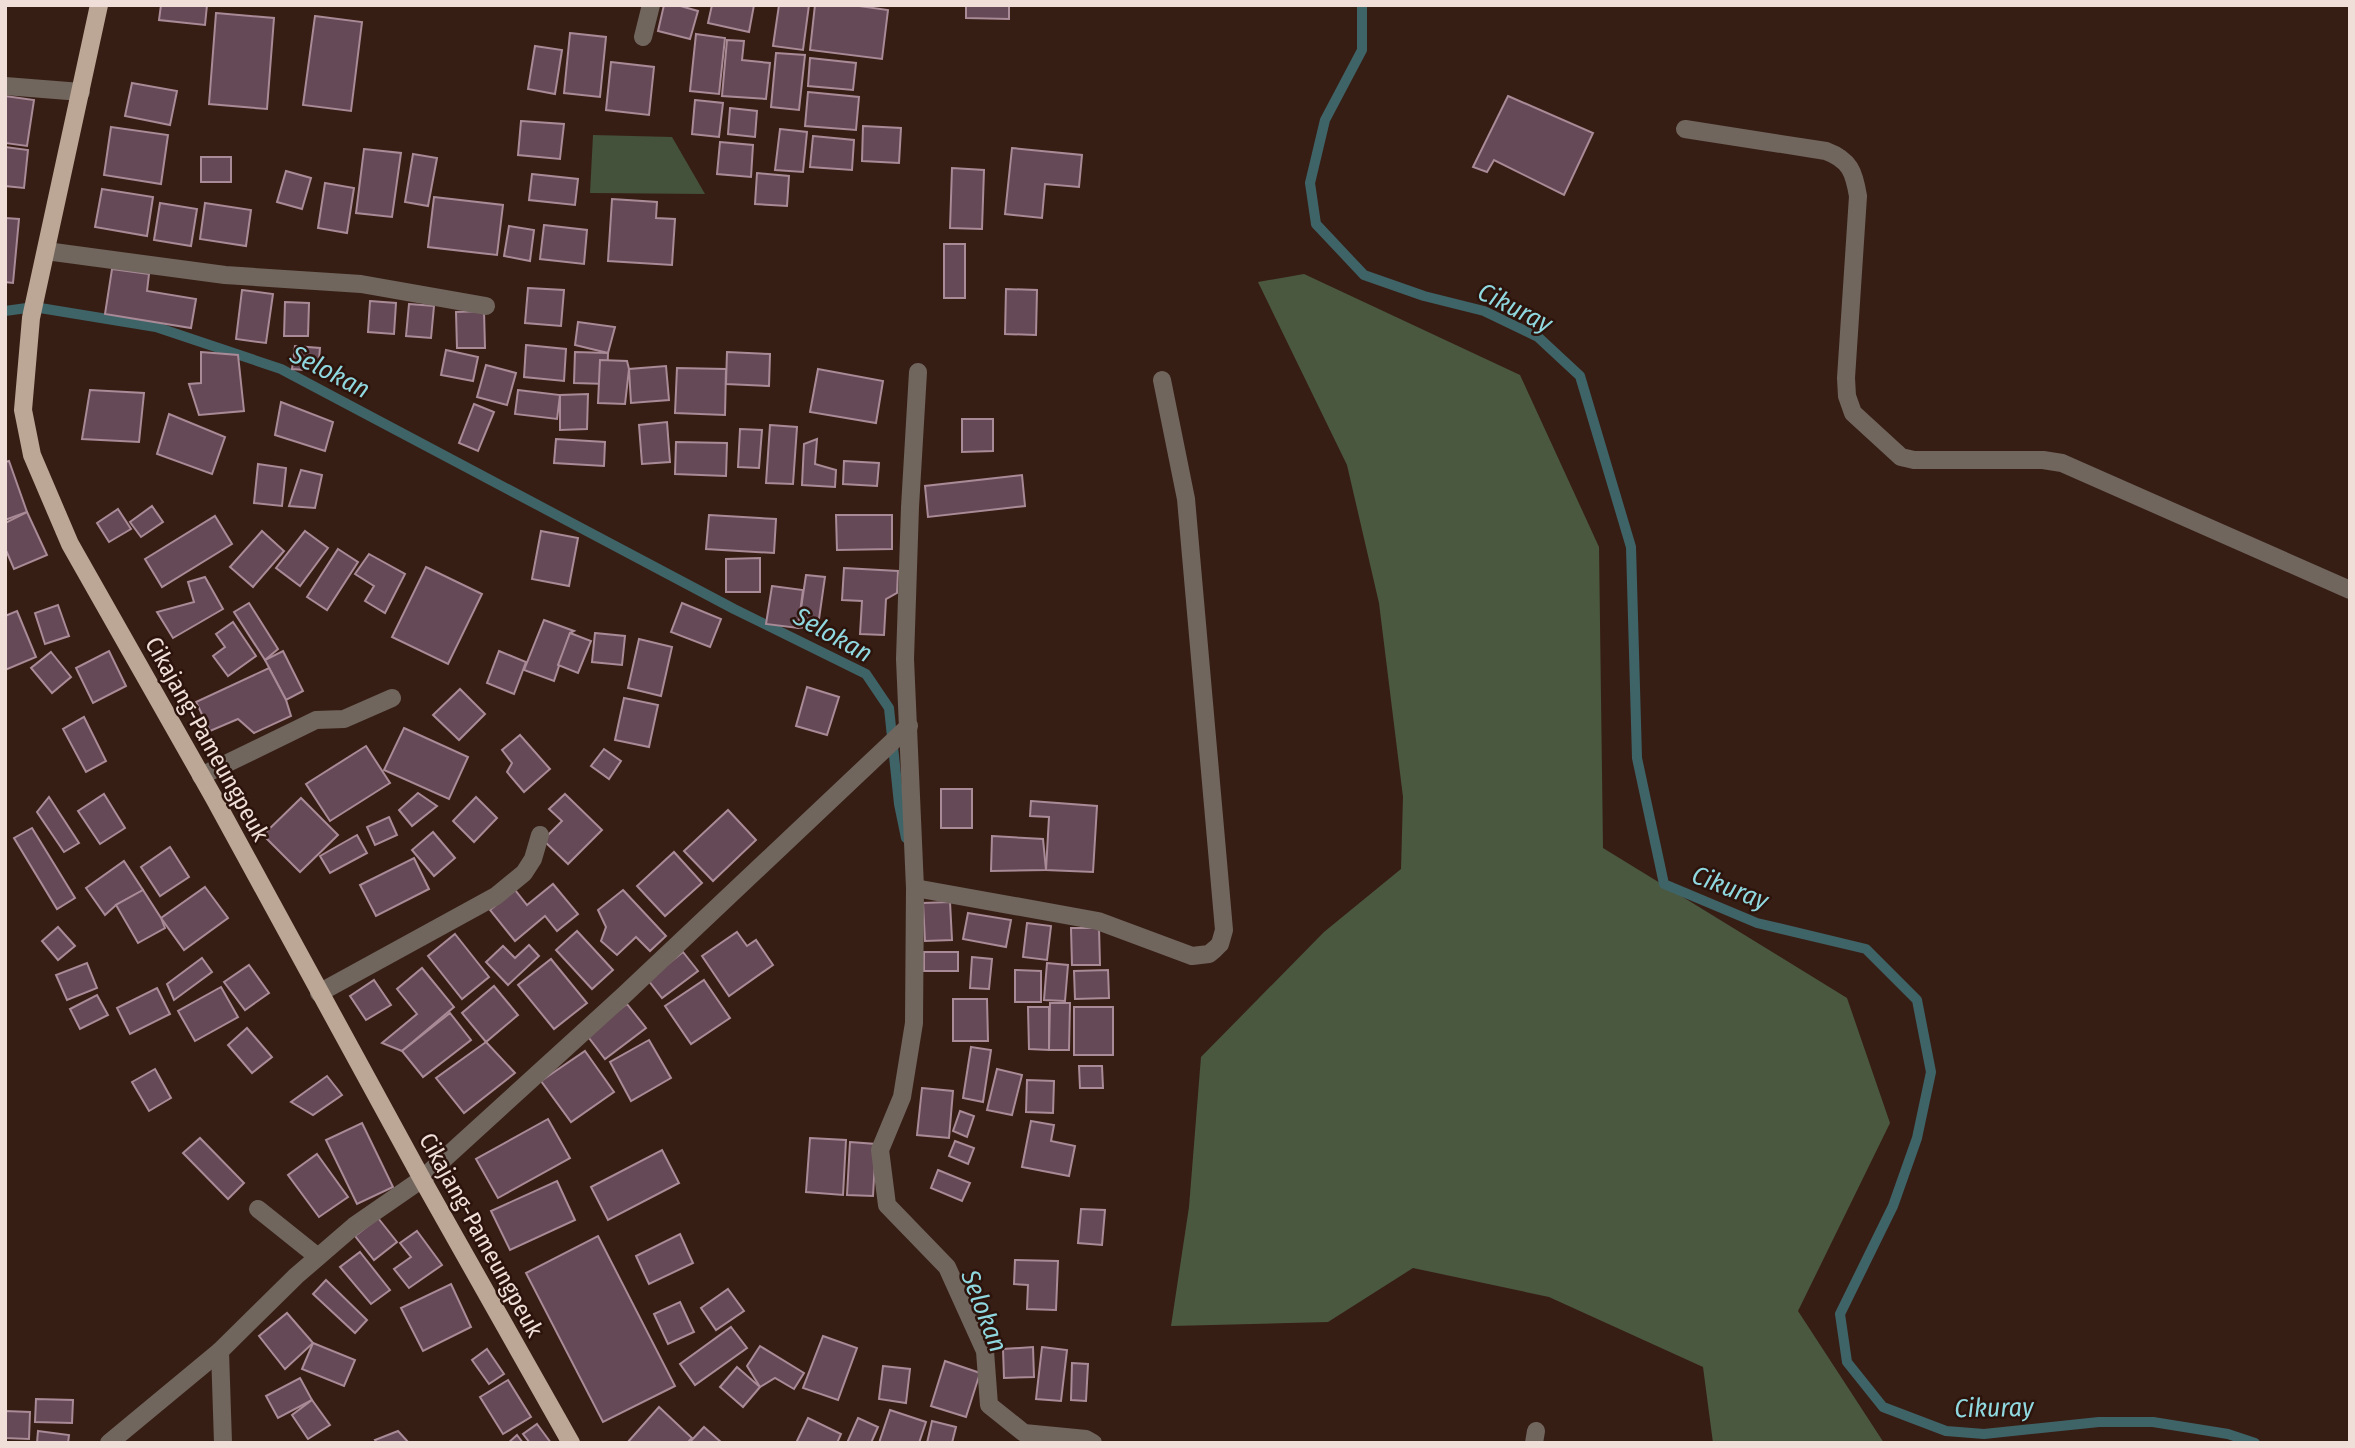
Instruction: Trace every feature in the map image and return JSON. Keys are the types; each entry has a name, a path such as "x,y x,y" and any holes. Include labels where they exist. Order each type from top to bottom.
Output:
{"main road":[{"name":"Cikajang-Pameungpeuk","path":"99,5 34,303 23,410 32,455 70,544 571,1443"}],"street":[{"path":"643,37 651,5"},
{"path":"5,86 81,92"},
{"path":"1685,129 1826,151 1844,159 1850,168 1855,176 1858,196 1847,396 1853,413 1901,457 1914,460 2043,460 2062,463 2350,590"},
{"path":"46,251 226,275 361,284 486,306"},
{"path":"918,372 906,645 897,738 915,888 914,1023 901,1097 880,1150 887,1205 947,1267 985,1350 989,1405 1024,1433 1086,1439 1093,1443"},
{"path":"915,888 1098,921 1192,956 1209,954 1220,944 1224,930 1186,499 1162,380"},
{"path":"201,776 316,720 344,719 392,698"},
{"path":"109,1443 220,1350 354,1226 422,1179 623,996 897,738"},
{"path":"319,993 496,896 524,873 533,859 540,835"},
{"path":"258,1209 318,1257"},
{"path":"220,1350 223,1443"}],"green space":[{"path":"593,135 672,137 705,194 590,193"},
{"path":"1304,274 1520,375 1599,547 1603,848 1847,998 1890,1123 1798,1311 1884,1443 1713,1443 1703,1367 1549,1297 1413,1268 1328,1322 1171,1326 1189,1207 1201,1057 1324,932 1401,869 1403,797 1379,603 1347,465 1258,282"}],"building":[{"path":"161,5 207,5 205,25 159,20"},
{"path":"664,5 677,5 698,11 690,39 658,31"},
{"path":"712,5 754,5 749,32 708,23"},
{"path":"779,5 809,5 803,50 773,46"},
{"path":"815,5 852,5 888,10 882,59 810,50"},
{"path":"966,5 1009,5 1009,19 966,18"},
{"path":"216,13 274,18 267,109 209,104"},
{"path":"315,16 362,22 351,111 303,105"},
{"path":"570,33 606,37 600,97 564,93"},
{"path":"696,34 725,38 719,94 690,91"},
{"path":"727,40 744,41 742,60 770,63 766,99 722,96"},
{"path":"535,46 562,50 555,94 528,89"},
{"path":"776,53 805,55 799,110 771,107"},
{"path":"810,58 856,63 853,90 808,86"},
{"path":"611,62 654,67 649,115 606,110"},
{"path":"132,83 177,91 170,125 125,116"},
{"path":"808,92 859,97 856,130 805,126"},
{"path":"5,96 34,100 27,146 5,143"},
{"path":"1508,96 1593,133 1564,195 1494,160 1487,172 1473,167"},
{"path":"695,100 723,103 719,137 692,134"},
{"path":"730,108 757,111 755,137 728,134"},
{"path":"521,121 564,124 560,159 518,155"},
{"path":"863,126 901,128 899,163 862,161"},
{"path":"111,127 168,135 161,184 104,175"},
{"path":"780,129 807,132 803,172 775,170"},
{"path":"813,136 854,140 852,170 810,167"},
{"path":"720,142 753,145 751,177 717,174"},
{"path":"5,147 28,150 24,188 5,186"},
{"path":"1012,148 1082,155 1079,187 1045,184 1042,218 1005,214"},
{"path":"364,149 401,153 392,217 356,213"},
{"path":"413,154 437,158 428,206 405,202"},
{"path":"201,157 231,157 231,182 201,182"},
{"path":"952,168 984,170 982,229 950,228"},
{"path":"286,171 311,178 302,209 277,202"},
{"path":"757,173 789,176 787,206 755,204"},
{"path":"532,174 578,179 575,205 529,200"},
{"path":"325,183 354,188 347,233 318,228"},
{"path":"102,189 153,197 147,236 95,227"},
{"path":"434,197 503,205 497,255 428,247"},
{"path":"612,199 657,202 656,218 675,219 672,265 608,261"},
{"path":"160,203 197,209 191,246 154,240"},
{"path":"205,203 251,210 246,246 200,239"},
{"path":"5,218 19,219 13,283 5,282"},
{"path":"544,225 587,230 584,264 540,259"},
{"path":"509,226 534,230 530,261 504,256"},
{"path":"944,244 965,244 965,298 944,298"},
{"path":"112,269 149,274 147,291 196,299 191,328 105,314"},
{"path":"528,288 564,290 561,326 525,323"},
{"path":"1006,289 1037,290 1036,335 1005,334"},
{"path":"242,290 273,294 266,343 236,339"},
{"path":"370,301 396,303 394,334 368,332"},
{"path":"285,302 309,303 308,336 284,336"},
{"path":"409,304 434,306 431,338 406,336"},
{"path":"484,311 485,348 457,348 456,312"},
{"path":"578,322 615,327 608,353 575,345"},
{"path":"526,345 566,349 564,381 524,377"},
{"path":"295,346 320,348 318,371 292,369"},
{"path":"446,350 478,357 473,381 441,375"},
{"path":"201,352 238,355 244,411 199,415 189,384 201,383"},
{"path":"575,352 608,353 607,384 574,383"},
{"path":"727,352 770,354 769,386 726,384"},
{"path":"600,360 627,361 629,369 625,404 598,403"},
{"path":"486,365 516,373 507,405 477,397"},
{"path":"666,366 669,400 631,403 629,369"},
{"path":"677,368 726,369 725,415 675,413"},
{"path":"818,369 883,381 876,423 810,412"},
{"path":"90,390 144,393 139,442 82,439"},
{"path":"518,390 560,395 557,419 515,414"},
{"path":"588,394 587,429 560,430 560,395"},
{"path":"281,402 333,422 325,451 275,435"},
{"path":"474,404 494,412 478,451 459,443"},
{"path":"169,414 225,437 212,474 157,454"},
{"path":"962,419 993,419 993,451 962,452"},
{"path":"667,422 670,462 642,464 639,425"},
{"path":"770,425 797,427 793,484 766,483"},
{"path":"740,429 762,430 759,468 738,467"},
{"path":"556,439 605,442 604,466 554,463"},
{"path":"817,439 815,464 836,470 835,487 802,485 804,444"},
{"path":"676,442 727,443 726,476 675,474"},
{"path":"9,461 27,512 5,520 5,462"},
{"path":"844,461 879,463 877,486 843,484"},
{"path":"258,464 286,468 282,506 254,503"},
{"path":"301,470 322,475 315,508 289,506"},
{"path":"1022,475 1025,506 928,517 925,486"},
{"path":"152,506 163,522 141,537 130,522"},
{"path":"118,509 131,529 109,542 97,523"},
{"path":"27,512 47,555 14,569 5,548 5,523"},
{"path":"709,515 776,519 774,553 706,549"},
{"path":"836,515 892,515 892,549 837,550"},
{"path":"215,516 232,544 162,587 145,559"},
{"path":"262,531 284,551 253,587 230,567"},
{"path":"305,531 328,548 300,586 276,568"},
{"path":"541,531 578,538 569,586 532,579"},
{"path":"338,549 358,562 327,610 307,597"},
{"path":"369,554 405,574 385,613 365,601 374,586 355,574"},
{"path":"760,558 760,592 726,592 726,559"},
{"path":"426,567 482,594 448,664 392,637"},
{"path":"844,568 898,571 897,593 886,599 884,635 860,634 862,601 842,600"},
{"path":"806,575 825,577 818,626 798,628"},
{"path":"205,577 223,609 173,638 157,612 194,602 188,582"},
{"path":"772,586 803,590 798,628 766,624"},
{"path":"249,603 278,649 265,660 234,612"},
{"path":"682,603 721,619 710,647 671,632"},
{"path":"58,605 69,636 45,644 35,613"},
{"path":"17,611 36,657 5,670 5,616"},
{"path":"544,620 574,631 570,633 554,681 524,670"},
{"path":"233,622 256,656 228,676 213,656 225,647 216,634"},
{"path":"570,633 591,641 578,673 558,665"},
{"path":"595,633 625,636 622,665 592,662"},
{"path":"639,639 672,647 661,696 628,688"},
{"path":"109,651 126,686 93,703 76,668"},
{"path":"283,651 303,691 286,700 265,660"},
{"path":"499,651 526,662 514,694 487,683"},
{"path":"51,652 71,677 52,693 31,668"},
{"path":"269,668 286,700 291,716 254,733 238,719 210,731 196,702"},
{"path":"807,687 839,697 827,735 796,726"},
{"path":"460,689 485,714 459,740 433,715"},
{"path":"624,698 658,705 649,747 615,740"},
{"path":"84,717 106,761 86,772 63,729"},
{"path":"404,728 468,757 449,799 384,770"},
{"path":"520,735 550,769 524,792 507,772 512,763 502,750"},
{"path":"366,746 390,783 330,821 306,784"},
{"path":"604,749 621,761 609,779 591,766"},
{"path":"941,789 972,789 972,828 941,828"},
{"path":"418,793 437,806 412,826 399,810"},
{"path":"104,794 125,828 100,844 78,811"},
{"path":"565,794 602,830 568,864 543,840 562,821 549,809"},
{"path":"49,797 79,843 64,852 37,812"},
{"path":"476,797 497,818 474,842 453,821"},
{"path":"301,798 338,835 300,872 263,835"},
{"path":"1031,801 1097,806 1093,872 1046,870 1049,817 1030,816"},
{"path":"728,810 756,840 713,881 684,851"},
{"path":"389,817 397,835 375,845 367,827"},
{"path":"32,828 75,898 57,909 14,838"},
{"path":"433,832 455,858 434,876 412,850"},
{"path":"357,835 367,853 330,873 320,856"},
{"path":"992,836 1043,839 1046,870 991,871"},
{"path":"170,847 189,877 160,896 141,867"},
{"path":"674,852 702,883 665,916 637,886"},
{"path":"414,858 429,889 376,916 360,885"},
{"path":"124,861 143,890 116,905 105,915 86,888"},
{"path":"553,884 578,914 557,931 545,916 515,941 490,910 515,890 527,905"},
{"path":"205,887 228,918 184,950 161,918"},
{"path":"143,890 165,928 138,943 116,905"},
{"path":"623,890 666,936 650,951 636,937 617,955 601,941 606,927 598,910"},
{"path":"950,902 952,940 925,941 923,903"},
{"path":"968,913 1011,920 1006,947 963,939"},
{"path":"1027,923 1051,926 1047,960 1023,957"},
{"path":"58,927 75,946 58,960 42,941"},
{"path":"1071,928 1099,928 1100,965 1072,965"},
{"path":"577,931 613,970 592,989 556,950"},
{"path":"737,932 747,946 756,940 773,965 729,996 702,956"},
{"path":"455,934 489,977 462,999 428,956"},
{"path":"529,945 539,956 508,985 486,962 503,946 515,958"},
{"path":"683,952 698,971 662,998 648,980"},
{"path":"924,952 958,952 958,971 924,971"},
{"path":"972,957 992,959 989,989 970,988"},
{"path":"202,958 212,972 174,1000 167,984"},
{"path":"551,959 587,1003 554,1029 518,985"},
{"path":"87,963 97,988 67,1000 56,975"},
{"path":"1047,963 1068,965 1065,1001 1044,1000"},
{"path":"249,965 269,993 245,1010 224,982"},
{"path":"422,968 454,1007 402,1051 382,1043 417,1014 397,989"},
{"path":"1015,970 1041,971 1041,1002 1015,1002"},
{"path":"1108,970 1109,998 1075,999 1074,971"},
{"path":"374,980 391,1005 366,1020 350,996"},
{"path":"704,980 730,1018 691,1044 665,1006"},
{"path":"494,986 518,1015 486,1042 462,1013"},
{"path":"221,987 238,1017 195,1041 178,1011"},
{"path":"157,988 170,1014 130,1034 117,1008"},
{"path":"97,995 108,1015 80,1029 70,1009"},
{"path":"953,999 987,999 988,1041 953,1041"},
{"path":"1050,1003 1070,1003 1069,1050 1049,1050"},
{"path":"627,1004 646,1028 605,1059 586,1034"},
{"path":"1028,1007 1049,1007 1049,1050 1029,1049"},
{"path":"1074,1007 1113,1007 1113,1055 1074,1055"},
{"path":"450,1013 471,1040 423,1077 402,1051"},
{"path":"247,1028 272,1057 252,1073 228,1045"},
{"path":"649,1040 671,1078 631,1101 610,1062"},
{"path":"486,1042 515,1073 464,1113 436,1078"},
{"path":"971,1047 991,1050 983,1102 963,1098"},
{"path":"585,1051 614,1092 571,1122 541,1081"},
{"path":"1079,1066 1102,1066 1103,1088 1080,1088"},
{"path":"155,1069 171,1098 149,1111 132,1082"},
{"path":"997,1069 1022,1075 1012,1115 987,1110"},
{"path":"327,1076 342,1095 313,1115 291,1102"},
{"path":"1027,1080 1054,1081 1053,1113 1026,1112"},
{"path":"922,1088 953,1091 949,1138 917,1135"},
{"path":"960,1111 974,1116 967,1137 953,1131"},
{"path":"548,1119 570,1158 498,1198 476,1159"},
{"path":"1031,1121 1054,1125 1051,1141 1075,1146 1069,1176 1022,1167"},
{"path":"362,1123 393,1187 357,1204 326,1140"},
{"path":"200,1138 244,1183 228,1199 183,1153"},
{"path":"810,1138 846,1140 843,1195 806,1192"},
{"path":"955,1141 974,1148 968,1164 949,1156"},
{"path":"850,1142 876,1144 873,1196 847,1195"},
{"path":"662,1150 679,1183 608,1220 591,1187"},
{"path":"317,1154 348,1197 319,1217 288,1175"},
{"path":"938,1170 970,1183 962,1201 931,1188"},
{"path":"557,1181 575,1220 510,1250 491,1211"},
{"path":"1081,1209 1105,1210 1102,1245 1078,1243"},
{"path":"378,1218 397,1242 374,1260 355,1236"},
{"path":"417,1231 442,1265 409,1288 394,1269 411,1257 400,1243"},
{"path":"680,1234 693,1263 649,1284 636,1256"},
{"path":"598,1236 675,1386 603,1422 526,1273"},
{"path":"360,1252 390,1290 371,1304 340,1267"},
{"path":"1015,1260 1058,1261 1056,1310 1027,1309 1028,1285 1014,1284"},
{"path":"326,1280 367,1320 355,1333 313,1294"},
{"path":"451,1284 471,1327 423,1351 401,1308"},
{"path":"728,1289 744,1311 716,1330 701,1308"},
{"path":"680,1302 694,1332 668,1344 654,1314"},
{"path":"287,1313 313,1343 285,1369 259,1336"},
{"path":"731,1327 747,1348 695,1385 680,1364"},
{"path":"823,1336 857,1348 838,1400 803,1388"},
{"path":"313,1343 355,1360 344,1386 302,1369"},
{"path":"760,1346 804,1373 794,1389 775,1378 760,1387 747,1366"},
{"path":"1033,1347 1034,1377 1004,1378 1003,1349"},
{"path":"1042,1347 1067,1350 1061,1401 1036,1399"},
{"path":"487,1349 504,1374 489,1384 472,1360"},
{"path":"945,1361 980,1373 966,1417 931,1406"},
{"path":"1072,1363 1088,1364 1086,1401 1071,1400"},
{"path":"883,1366 910,1369 906,1403 879,1399"},
{"path":"737,1367 760,1387 743,1407 720,1387"},
{"path":"300,1378 312,1400 278,1418 266,1396"},
{"path":"508,1380 531,1417 503,1434 480,1397"},
{"path":"36,1399 73,1400 72,1423 35,1422"},
{"path":"312,1400 330,1425 308,1439 292,1415"},
{"path":"659,1407 692,1438 687,1443 627,1443"},
{"path":"890,1410 926,1422 919,1443 879,1443"},
{"path":"5,1411 30,1412 29,1439 5,1438"},
{"path":"808,1418 841,1434 837,1443 796,1443"},
{"path":"858,1418 878,1427 871,1443 847,1443"},
{"path":"932,1421 956,1427 952,1443 927,1443"},
{"path":"537,1424 551,1443 530,1443 523,1434"},
{"path":"704,1427 722,1443 689,1443"},
{"path":"38,1431 69,1435 68,1443 37,1443"},
{"path":"398,1431 409,1443 377,1443 375,1440"},
{"path":"517,1435 523,1443 508,1443"}],"waterway":[{"name":"Cikuray","path":"1362,5 1362,50 1325,120 1310,183 1316,224 1364,275 1424,296 1484,311 1538,337 1580,376 1631,547 1637,758 1664,884 1757,923 1866,949 1917,1000 1931,1072 1917,1138 1893,1206 1840,1314 1847,1362 1883,1407 1946,1431 1984,1434 2099,1422 2153,1422 2228,1434 2255,1443"},
{"name":"Selokan","path":"5,311 34,307 156,327 281,369 734,609 866,674 889,708 899,804 906,838"}]}
